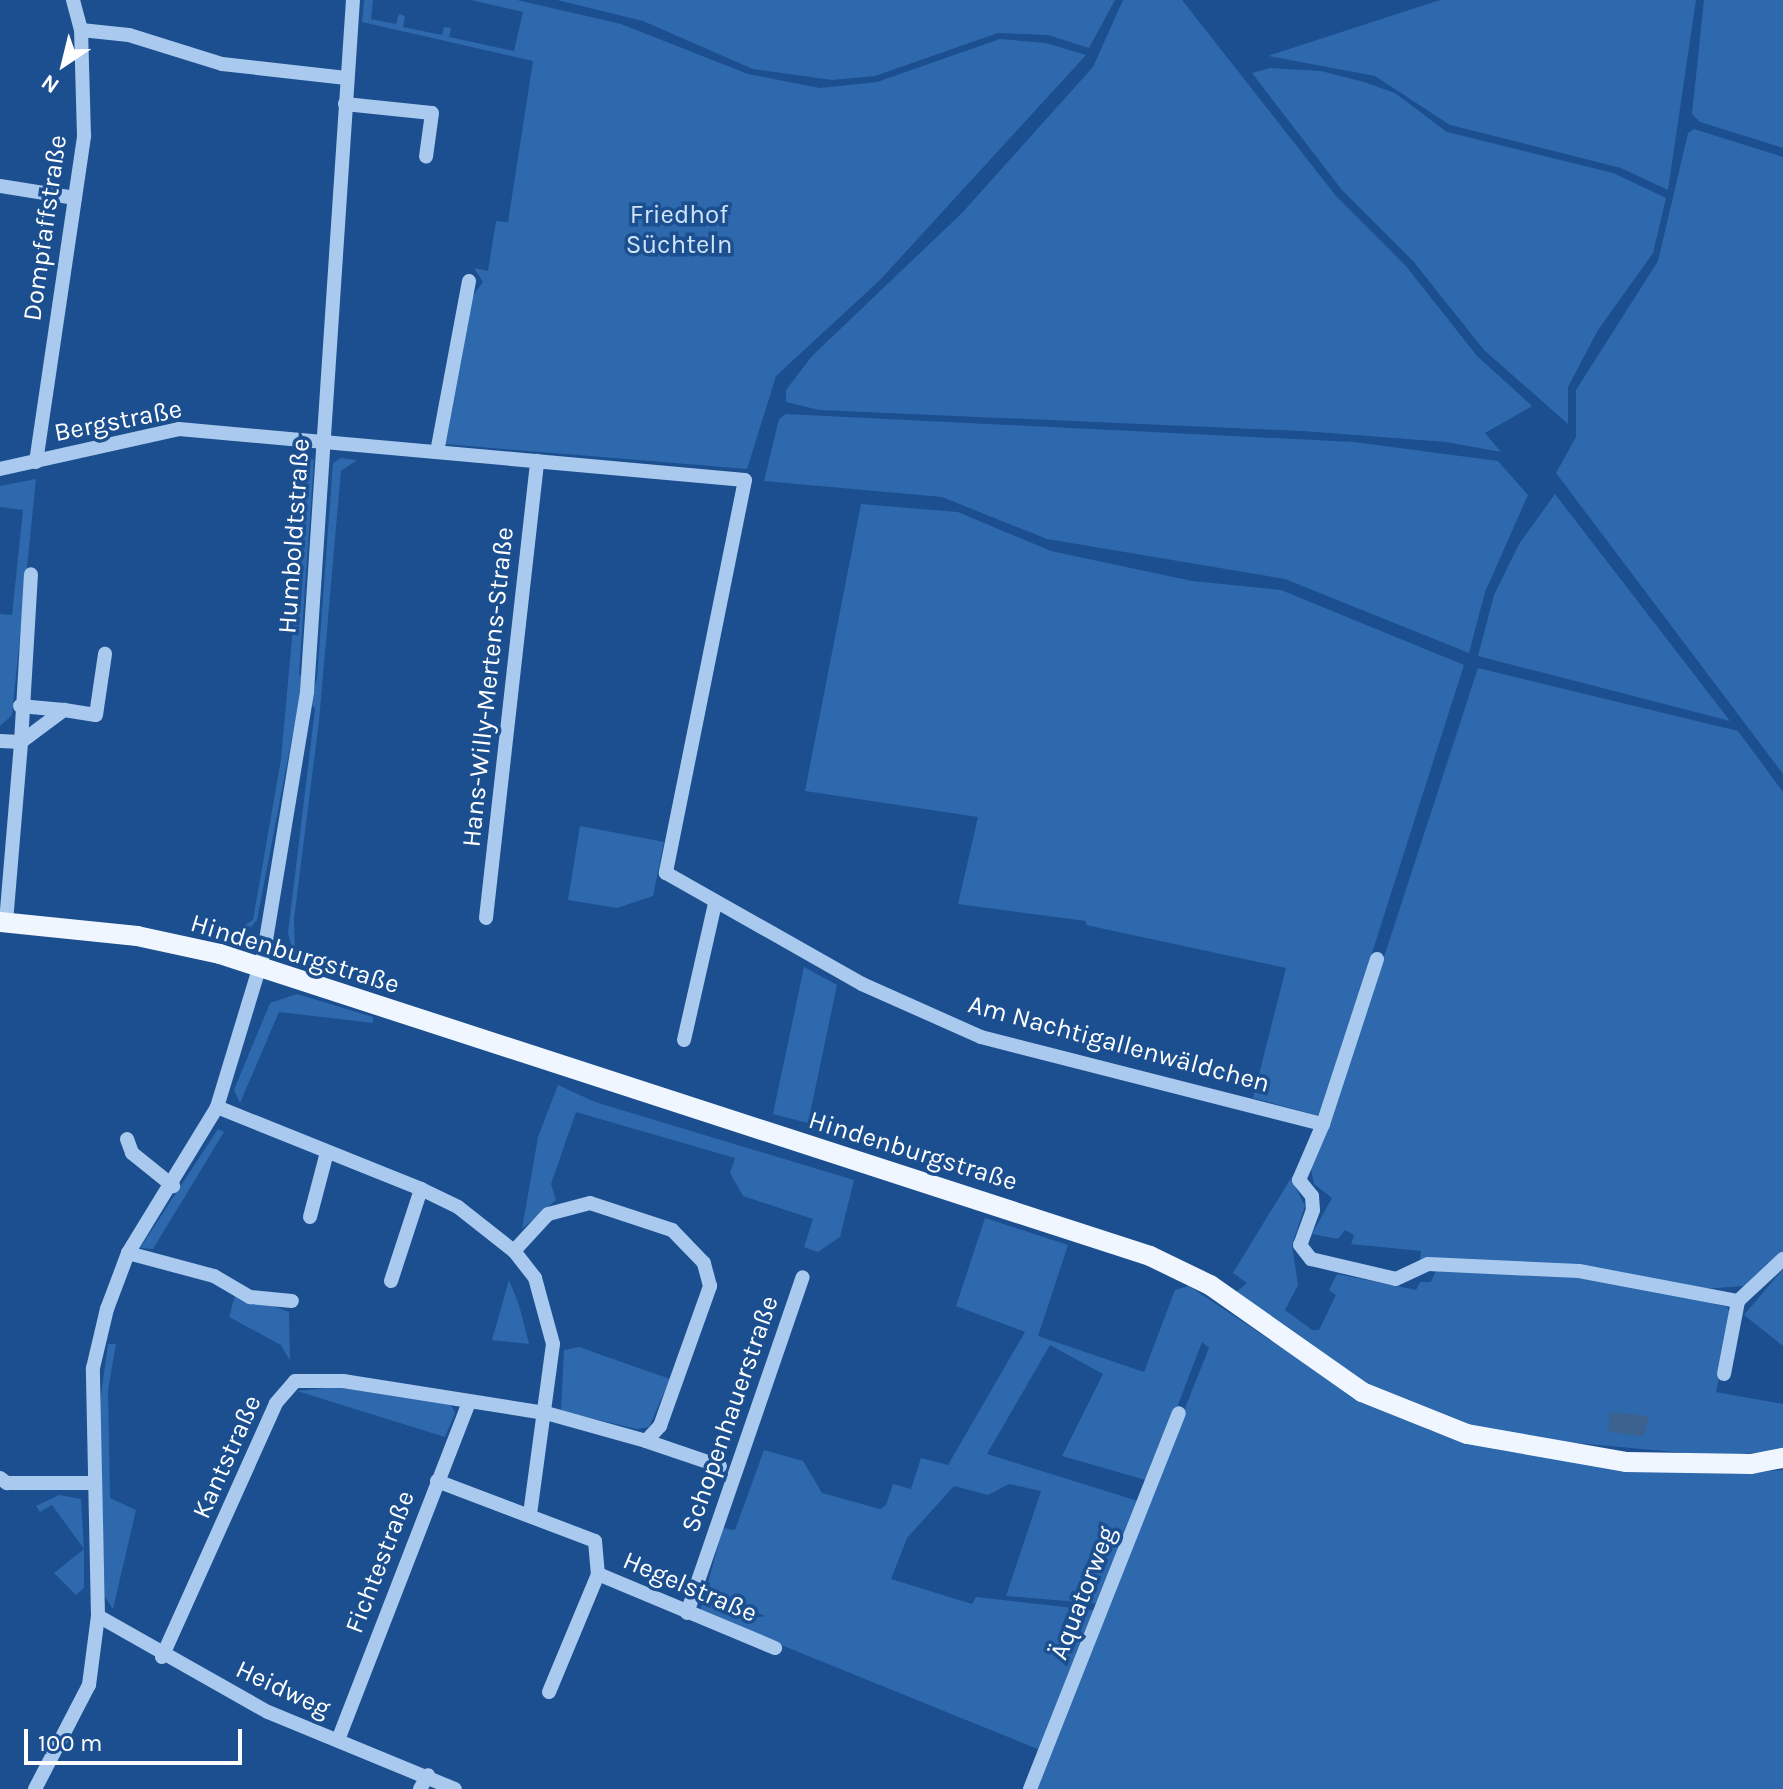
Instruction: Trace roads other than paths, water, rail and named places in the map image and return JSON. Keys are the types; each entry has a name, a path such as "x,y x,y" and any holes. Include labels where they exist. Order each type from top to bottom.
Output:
{"main road":[{"name":"Hindenburgstraße","path":"3,922 137,936 261,968 1150,1256 1210,1285 1362,1392 1429,1423 1626,1462 1751,1464 1783,1458"}],"street":[{"name":"Dompfaffstraße","path":"36,462 84,136 81,30 73,0"},
{"name":"Humboldtstraße","path":"35,1789 89,1685 98,1616 93,1368 128,1253 173,1186 217,1107 261,968 307,692 353,0"},
{"path":"81,30 129,35 257,70 346,78"},
{"path":"345,104 432,113 426,157"},
{"path":"0,186 75,198"},
{"path":"437,452 469,281"},
{"name":"Bergstraße","path":"0,469 179,429 745,480"},
{"name":"Hans-Willy-Mertens-Straße","path":"486,918 537,461"},
{"name":"Am Nachtigallenwäldchen","path":"745,480 666,873 862,984 981,1037 1323,1124"},
{"path":"3,922 21,742 20,706 31,574"},
{"path":"20,706 96,715 105,654"},
{"path":"0,741 21,742 64,710"},
{"path":"684,1040 715,903"},
{"path":"1377,959 1323,1124 1299,1180 1312,1196 1313,1210 1300,1245 1311,1259 1396,1279 1428,1264 1579,1271 1738,1301"},
{"path":"217,1107 421,1189 458,1207 514,1251 535,1278 553,1344 530,1515"},
{"path":"127,1139 132,1153 173,1186"},
{"path":"310,1217 327,1152"},
{"path":"391,1281 421,1189"},
{"path":"514,1251 548,1214 590,1203 672,1230 704,1263 710,1286 660,1426 646,1441"},
{"path":"128,1253 214,1276 250,1297 292,1301"},
{"path":"1724,1374 1738,1301 1783,1259"},
{"name":"Schopenhauerstraße","path":"687,1613 803,1277"},
{"name":"Kantstraße","path":"162,1657 283,1390 295,1381 322,1379 546,1413 720,1466"},
{"name":"Fichtestraße","path":"338,1740 469,1402"},
{"name":"Äquatorweg","path":"1030,1789 1179,1413"},
{"name":"Hegelstraße","path":"437,1481 595,1541 598,1574 775,1648"},
{"path":"2,1486 93,1483"},
{"path":"549,1692 598,1574"},
{"name":"Heidweg","path":"98,1616 162,1657 268,1712 428,1775 455,1789"},
{"path":"420,1789 428,1775"}],"park label":[{"name":"Friedhof Süchteln","path":"679,230"}]}
